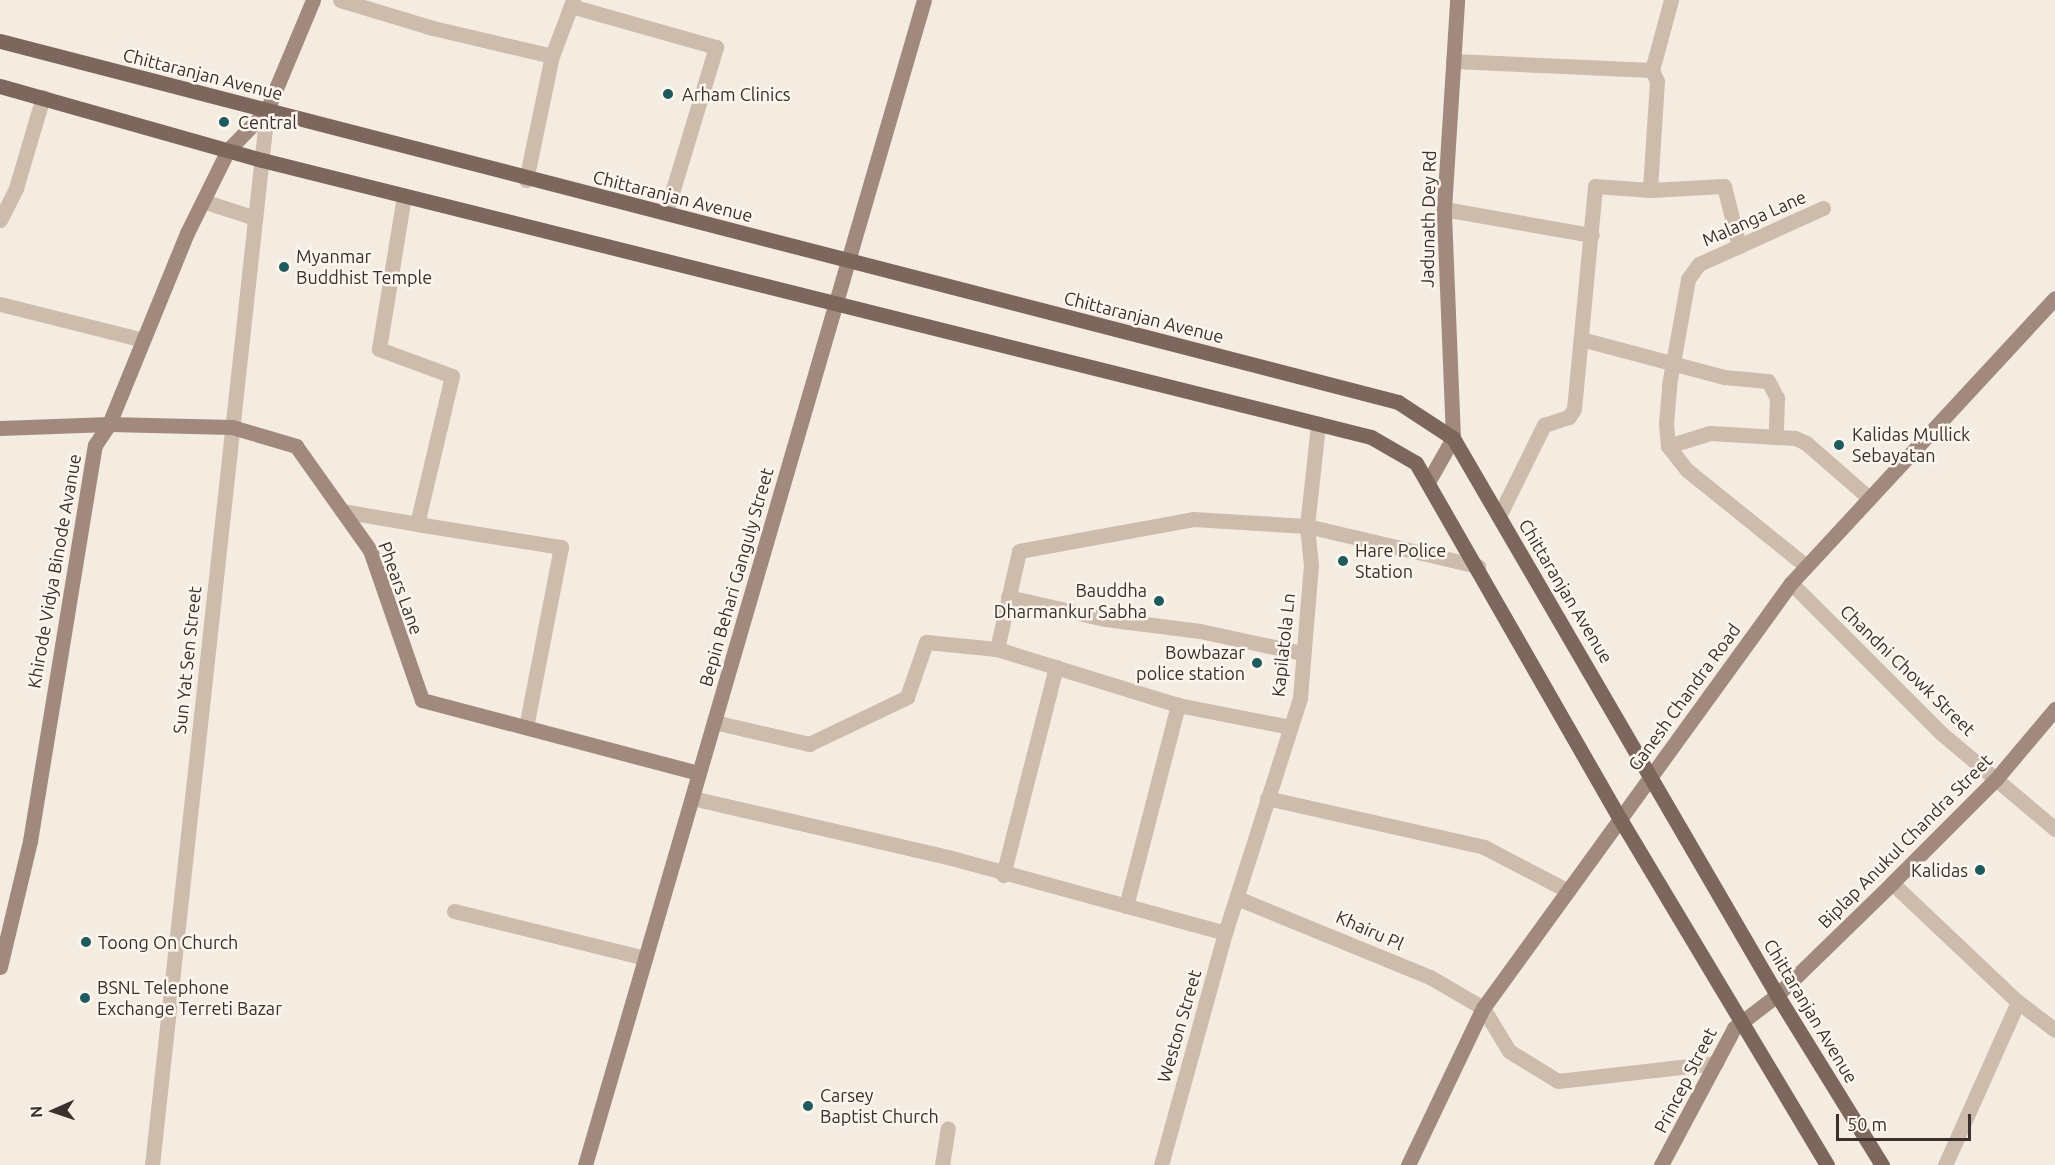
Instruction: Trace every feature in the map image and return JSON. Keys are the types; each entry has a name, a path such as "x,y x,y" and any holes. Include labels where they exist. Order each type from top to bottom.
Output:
{"main road":[{"name":"Chittaranjan Avenue","path":"0,41 526,180 666,213 1398,402 1453,438 1652,775 1777,995 1882,1165"},
{"path":"0,86 262,160 835,306 1371,437 1416,463 1478,566 1620,819 1827,1165"}],"street":[{"path":"267,110 313,0"},
{"path":"340,0 433,28 552,56"},
{"name":"Bepin Behari Ganguly Street","path":"585,1165 924,0"},
{"name":"Jadunath Dey Rd","path":"1453,438 1444,209 1457,0"},
{"path":"1650,190 1657,81 1652,70 1671,0"},
{"path":"526,180 552,56 572,3 716,46 666,213"},
{"path":"1453,61 1652,70"},
{"path":"0,220 16,188 43,97"},
{"name":"Khirode Vidya Binode Avanue","path":"0,967 21,881 95,445 109,424 203,201 228,150 267,110"},
{"name":"Sun Yat Sen Street","path":"152,1165 267,110"},
{"path":"1499,516 1544,424 1569,417 1574,409 1595,186 1650,190 1724,186 1739,246"},
{"path":"404,196 379,349 452,375 417,524"},
{"path":"203,201 255,219"},
{"name":"Malanga Lane","path":"1668,446 1669,384 1675,365 1688,279 1699,264 1823,208"},
{"path":"1444,209 1592,236"},
{"name":"Ganesh Chandra Road","path":"1408,1165 1483,1008 1791,583 2055,298"},
{"path":"0,304 143,340"},
{"path":"1581,339 1724,377 1768,381 1777,398 1776,436"},
{"name":"Phears Lane","path":"0,428 109,424 232,427 296,446 370,550 422,700 699,773"},
{"name":"Kapilatola Ln","path":"1237,898 1300,698 1311,565 1307,526 1318,424"},
{"path":"1806,566 1686,469 1668,446 1710,433 1776,436 1806,443 1869,498"},
{"path":"1428,482 1453,438"},
{"path":"342,512 561,547 526,728"},
{"path":"997,649 1019,551 1193,519 1307,526 1478,566"},
{"name":"Chandni Chowk Street","path":"1791,583 1941,733 2055,829"},
{"path":"1008,597 1105,619 1200,631 1302,653"},
{"path":"714,722 809,744 907,697 926,642 997,649 1179,705 1290,727"},
{"path":"1003,875 1056,666"},
{"path":"1126,906 1179,705"},
{"name":"Biplap Anukul Chandra Street","path":"1777,995 1996,779 2055,709"},
{"path":"692,798 948,857 1003,875 1069,888 1225,933"},
{"path":"1267,798 1484,848 1568,891"},
{"path":"1892,883 2018,1002 2055,1030"},
{"name":"Weston Street","path":"1161,1165 1225,933 1237,898"},
{"name":"Khairu Pl","path":"1237,898 1430,977 1483,1008"},
{"path":"454,911 645,958"},
{"name":"Princep Street","path":"1661,1165 1734,1028 1777,995"},
{"path":"1945,1165 2018,1002"},
{"path":"1483,1008 1509,1051 1558,1082 1716,1063"},
{"path":"942,1165 948,1128"}],"place":[{"name":"Arham Clinics","path":"668,94"},
{"name":"Central","path":"224,122"},
{"name":"Myanmar Buddhist Temple","path":"284,267"},
{"name":"Kalidas Mullick Sebayatan","path":"1839,445"},
{"name":"Hare Police Station","path":"1343,561"},
{"name":"Bauddha Dharmankur Sabha","path":"1159,601"},
{"name":"Bowbazar police station","path":"1257,663"},
{"name":"Kalidas","path":"1980,870"},
{"name":"Toong On Church","path":"86,942"},
{"name":"BSNL Telephone Exchange Terreti Bazar","path":"85,998"},
{"name":"Carsey Baptist Church","path":"808,1106"}]}
